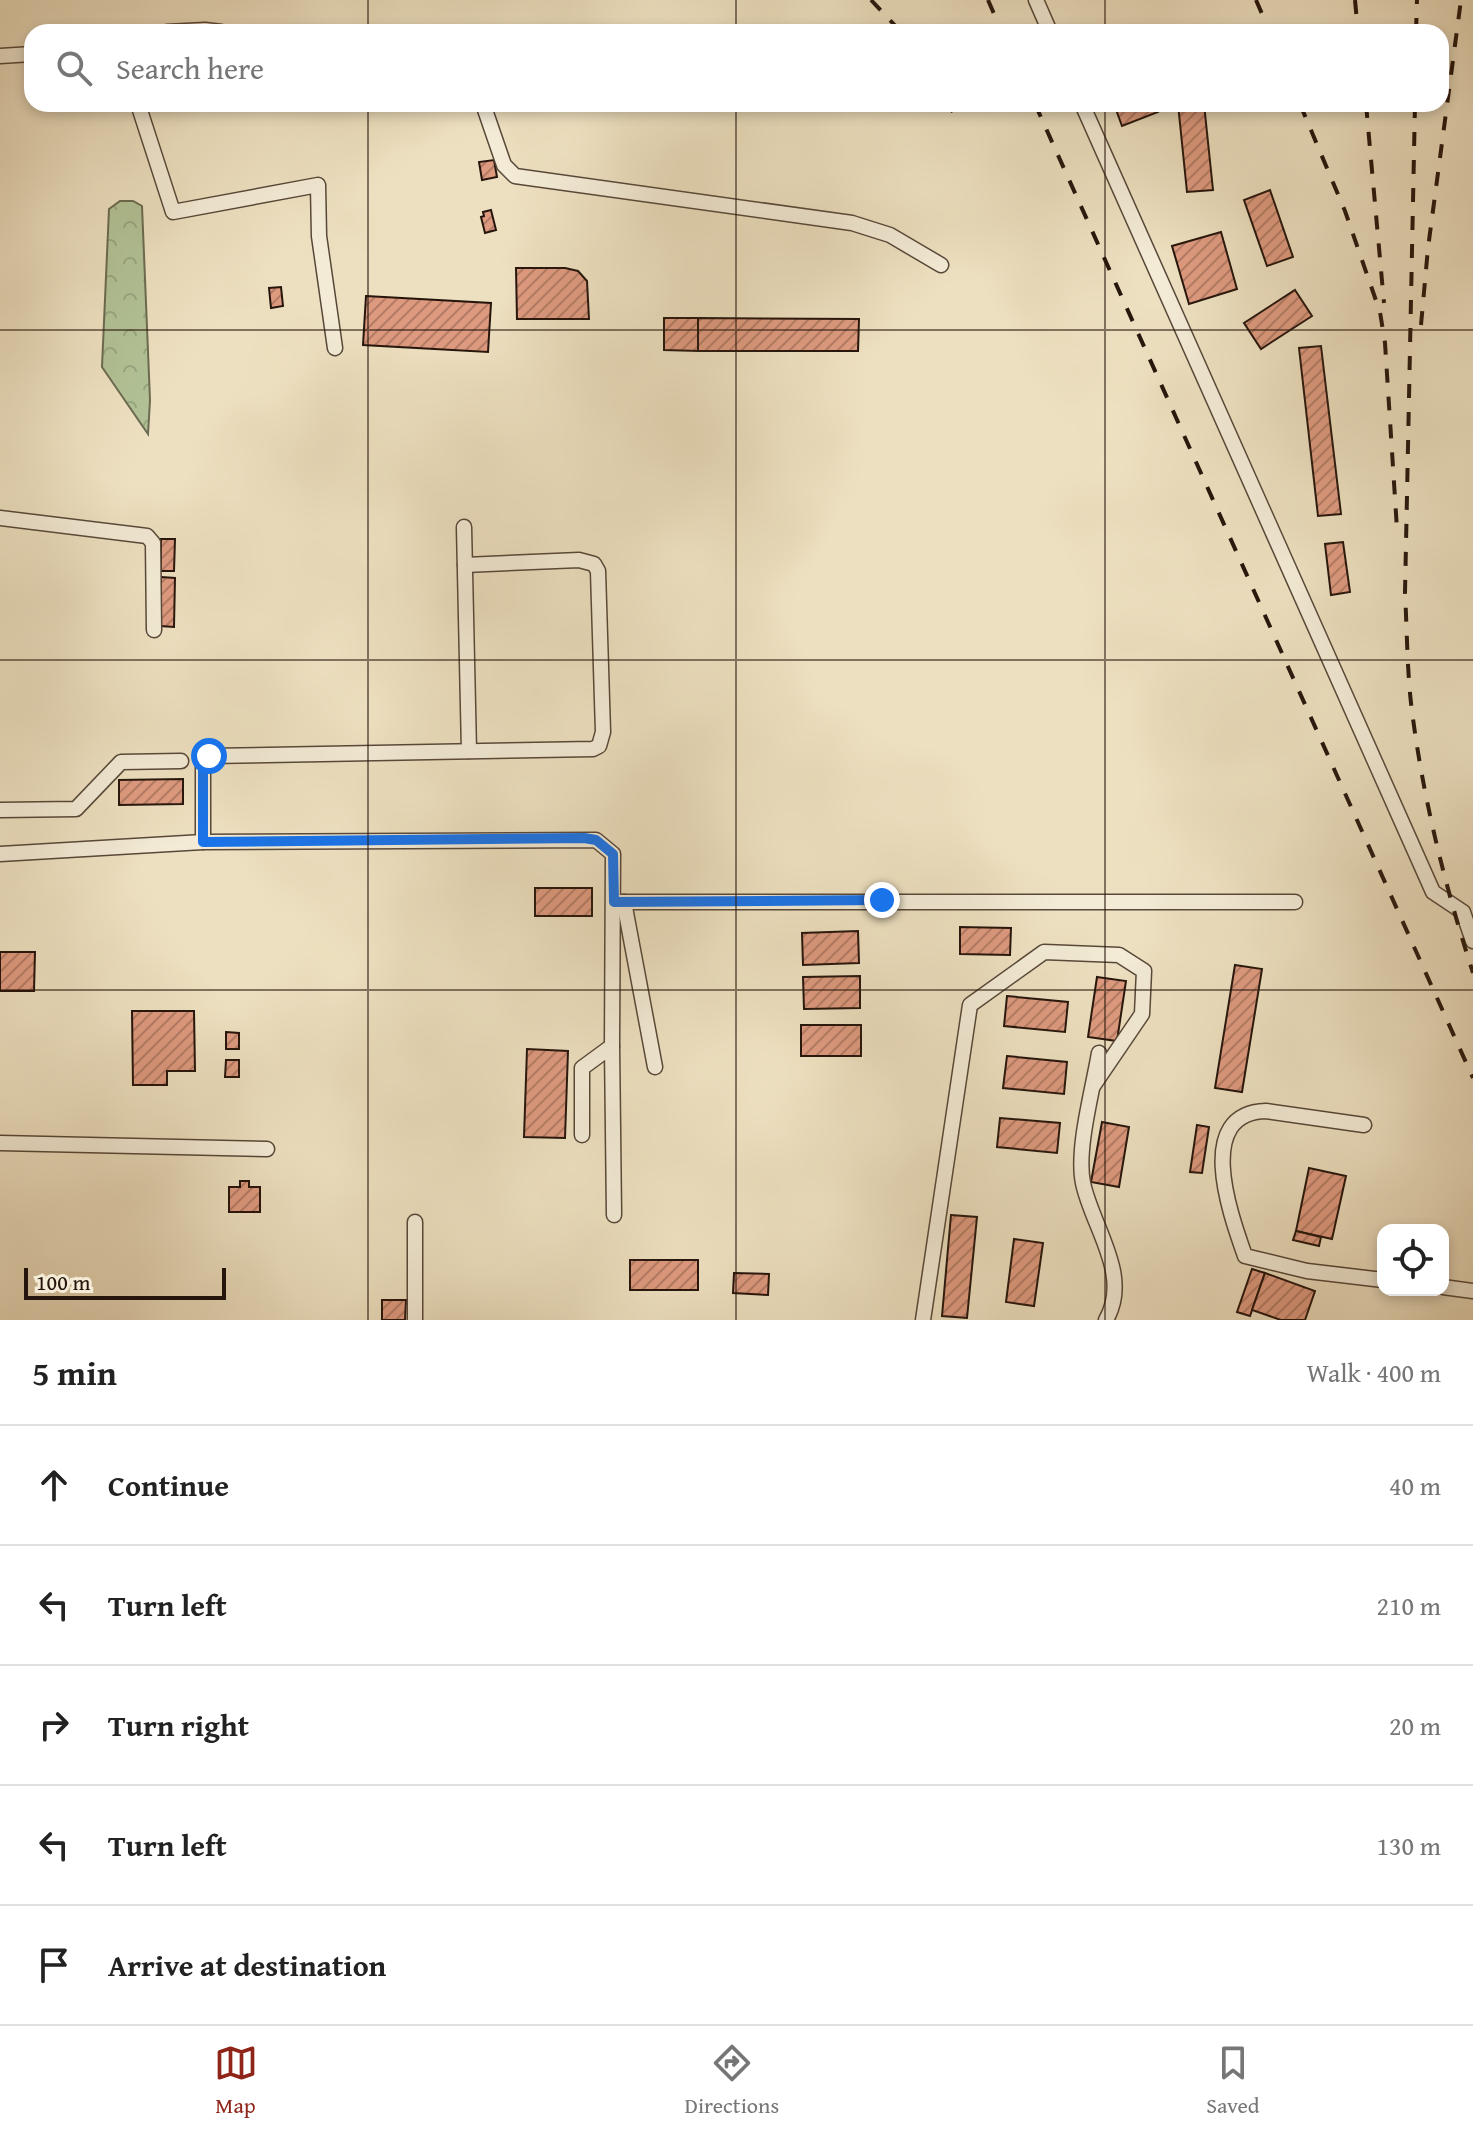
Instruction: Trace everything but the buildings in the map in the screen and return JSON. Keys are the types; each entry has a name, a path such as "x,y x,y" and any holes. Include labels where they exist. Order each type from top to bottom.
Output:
{"street":[{"path":"1036,0 1046,24"},
{"path":"0,56 24,54"},
{"path":"141,112 173,212 318,185 319,236 335,348"},
{"path":"486,112 504,165 515,176 852,223 890,235 941,265"},
{"path":"1086,112 1433,892 1463,912 1473,941"},
{"path":"0,518 147,536 153,543 154,630"},
{"path":"464,527 469,751"},
{"path":"203,842 203,765 209,756 593,749 599,746 603,732 598,571 594,564 579,560 465,565"},
{"path":"0,810 76,809 121,762 181,761"},
{"path":"0,854 203,842 596,840 613,854 619,902 655,1067"},
{"path":"619,902 1295,902"},
{"path":"614,1215 612,1046 619,902"},
{"path":"923,1320 970,1005 1044,952 1119,955 1144,971 1142,1014 1093,1086"},
{"path":"582,1135 582,1068 612,1046"},
{"path":"1099,1053 1081,1168 1087,1199 1104,1239 1114,1280 1112,1309 1106,1320"},
{"path":"1364,1125 1266,1111 1241,1116 1227,1135 1223,1171 1225,1197 1245,1256 1307,1271 1377,1279"},
{"path":"0,1143 267,1149"},
{"path":"415,1222 415,1320"},
{"path":"1449,1288 1473,1291"}],"green space":[{"path":"120,201 133,201 142,206 150,400 148,434 102,367 109,209"}],"railway":[{"path":"871,0 894,24"},
{"path":"988,0 998,24"},
{"path":"1256,0 1266,24"},
{"path":"1355,0 1357,24"},
{"path":"1416,24 1417,0"},
{"path":"1449,90 1461,0"},
{"path":"1039,112 1473,1078"},
{"path":"1303,112 1345,211 1380,312 1385,343 1397,529"},
{"path":"1367,112 1384,303"},
{"path":"1415,112 1405,593 1409,676 1428,806 1473,973"},
{"path":"1421,325 1446,112"}],"route":[{"path":"209,756 203,765 203,842 584,838 596,840 613,854 614,902 882,900"}]}
